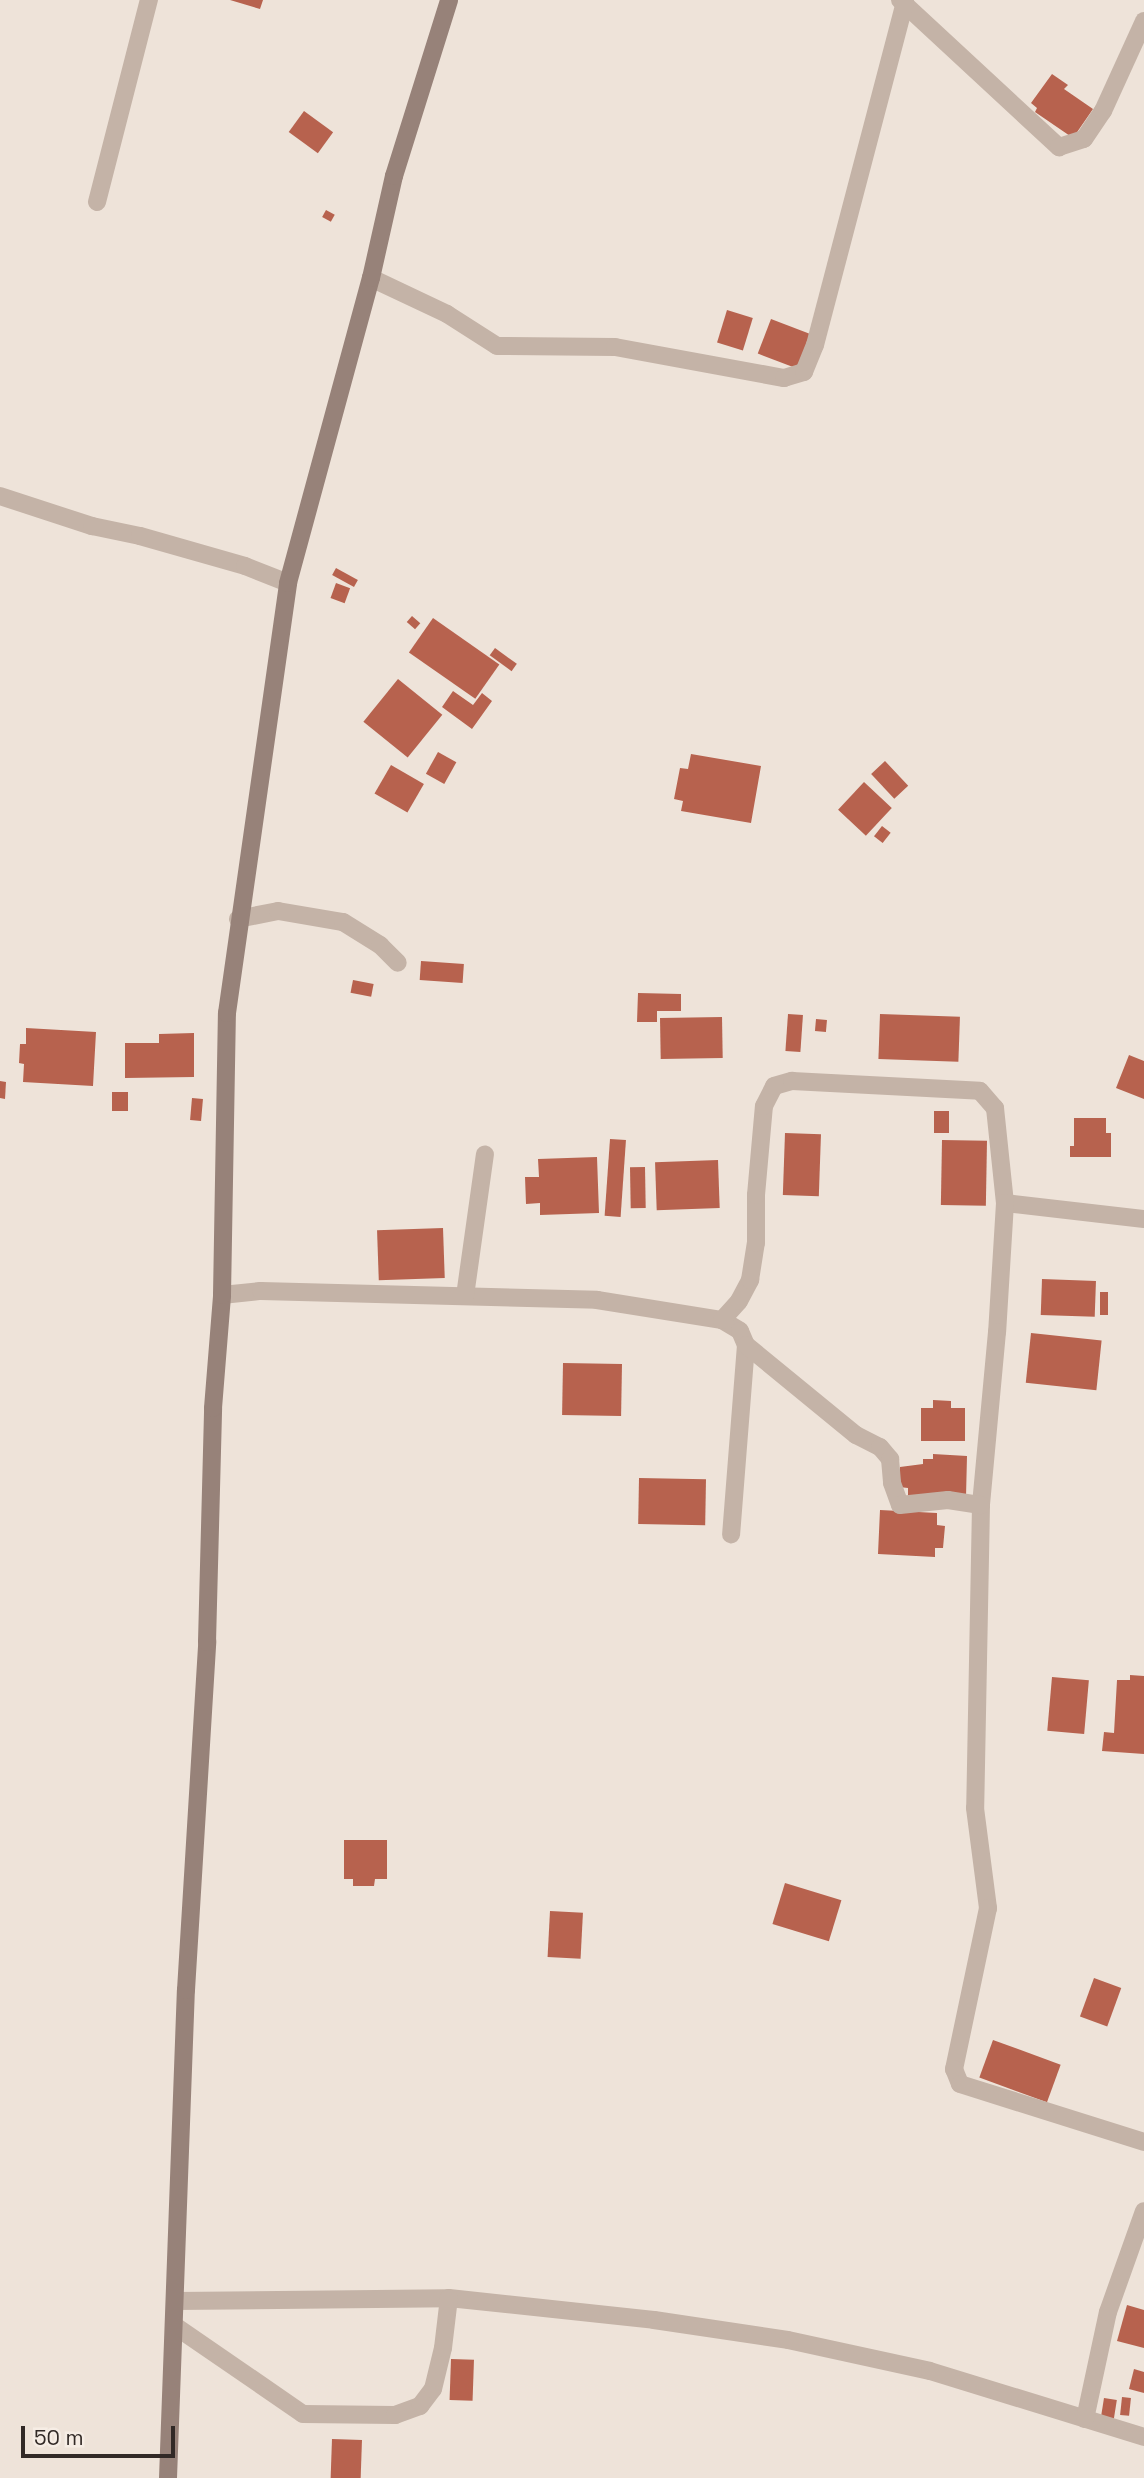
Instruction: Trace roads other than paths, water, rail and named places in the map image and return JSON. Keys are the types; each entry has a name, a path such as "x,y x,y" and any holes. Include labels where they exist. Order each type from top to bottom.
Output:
{"street":[{"path":"97,202 149,0"},
{"path":"168,2478 186,1990 207,1642 213,1408 222,1295 227,1013 238,919 288,583 371,278 394,176 449,0"},
{"path":"371,278 447,314 497,346 615,347 784,378 804,372 815,345 902,1 1059,147 1084,139 1103,111 1144,21"},
{"path":"0,496 92,526 140,536 245,566 288,583"},
{"path":"238,919 278,911 342,922 380,945 398,963"},
{"path":"722,1320 739,1301 750,1280 756,1243 756,1195 764,1106 774,1086 792,1081 980,1091 995,1108 1005,1203 997,1332 981,1505 975,1808 988,1908 954,2069 960,2084 1144,2142"},
{"path":"465,1296 485,1154"},
{"path":"1005,1203 1144,1219"},
{"path":"222,1295 261,1291 597,1300 722,1320 740,1331 746,1345 856,1435 880,1447 890,1459 892,1483 900,1505 948,1500 981,1505"},
{"path":"731,1534 746,1345"},
{"path":"1085,2419 1108,2312 1144,2211"},
{"path":"176,2301 449,2298 641,2318 788,2340 930,2371 1144,2437"},
{"path":"174,2326 303,2414 396,2415 420,2406 433,2389 443,2348 449,2298"}]}
